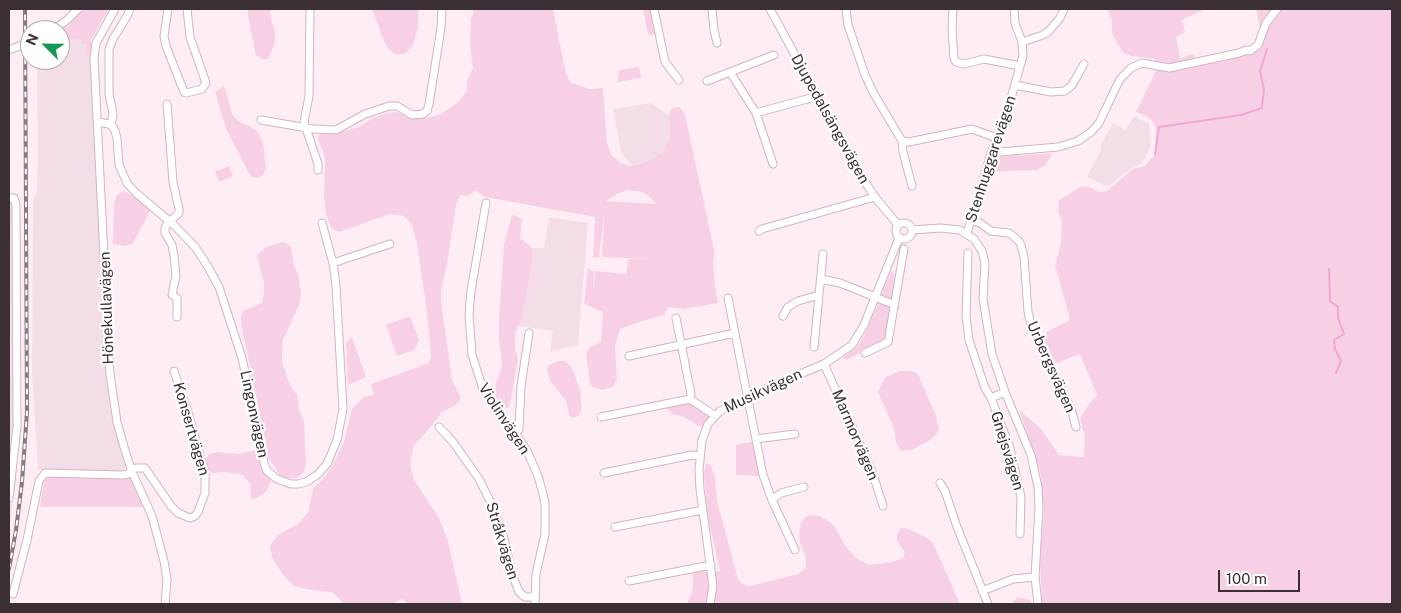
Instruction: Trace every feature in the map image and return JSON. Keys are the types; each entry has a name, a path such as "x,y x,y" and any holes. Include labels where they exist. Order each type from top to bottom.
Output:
{"street":[{"path":"67,20 78,9"},
{"name":"Hönekullavägen","path":"115,9 95,47 94,58 110,374 117,422 132,472 149,509 164,561 167,580 165,604"},
{"name":"Lingonvägen","path":"130,9 109,49 109,94 113,114 111,125 117,138 119,165 126,183 170,221 195,247 219,288 242,358 267,471 276,479 298,484 306,482 317,475 327,464 337,440 344,400 338,301 333,263 322,223"},
{"path":"168,9 164,36 166,46 186,93 202,89 206,83 190,37 187,9"},
{"path":"310,9 309,96 304,122 318,164 318,170"},
{"path":"260,120 336,130 365,114 389,106 397,106 412,115 424,114 427,111 441,28 442,9"},
{"path":"654,9 665,62 680,80"},
{"path":"712,9 717,43"},
{"name":"Djupedalsängsvägen","path":"770,9 861,176 898,225"},
{"path":"846,9 848,26 865,75 874,94 902,140 903,152 912,186"},
{"path":"953,9 952,30 956,62 964,64 984,59 1020,66"},
{"name":"Stenhuggarevägen","path":"966,233 992,151 1005,119 1023,56 1022,42 1015,23 1014,9"},
{"path":"1022,42 1049,31 1060,18 1064,9"},
{"path":"992,151 1058,147 1078,141 1099,123 1120,79 1131,68 1142,63 1169,68 1246,50 1250,52 1258,45 1266,23 1277,9"},
{"path":"707,81 774,55"},
{"name":"Stenhuggarevägen","path":"1015,85 1051,92 1065,91 1072,84 1084,64"},
{"path":"730,72 756,114 773,164"},
{"path":"756,114 818,96"},
{"path":"167,104 172,182 179,213 165,228 165,234 172,245 174,256 176,275 172,295 178,298 178,317"},
{"path":"98,122 111,125"},
{"path":"902,140 909,142 972,129 997,138"},
{"path":"759,231 875,197"},
{"path":"9,198 14,198 16,205 17,427 9,498"},
{"name":"Violinvägen","path":"486,203 468,314 472,355 479,382 486,397 516,434 538,476 545,503 544,534 537,567 535,601"},
{"name":"Urbergsvägen","path":"971,220 980,223 991,231 1009,233 1021,245 1031,324 1071,409 1076,427"},
{"path":"898,225 907,223 912,230"},
{"name":"Musikvägen","path":"710,604 713,586 700,489 700,456 702,440 714,415 748,397 824,364 852,345 864,325 876,298 899,238 895,232 898,225"},
{"path":"912,230 941,228 960,230 978,244 984,257 983,299 988,339 1005,392 1031,455 1037,479 1039,508 1035,577 1038,604"},
{"path":"899,238 908,238 912,230"},
{"path":"333,263 390,244"},
{"path":"865,352 888,342 904,249"},
{"name":"Gnejsvägen","path":"968,253 966,316 969,340 985,388 991,398 1010,448 1021,497 1020,534"},
{"path":"814,347 823,254"},
{"path":"821,279 840,283 895,305"},
{"path":"783,316 788,307 798,301 818,295"},
{"path":"728,298 763,475 772,500 795,550"},
{"path":"676,318 690,399"},
{"path":"516,434 520,429 520,386 529,333"},
{"path":"629,356 736,333"},
{"name":"Marmorvägen","path":"824,364 872,471 883,506"},
{"name":"Konsertvägen","path":"132,472 136,468 145,468 171,506 178,513 190,518 198,512 205,493 205,473 174,370"},
{"name":"Gnejsvägen","path":"991,398 1005,392"},
{"path":"601,417 690,399 714,415"},
{"name":"Stråkvägen","path":"439,427 464,457 488,495 504,538 514,580 519,592 535,601"},
{"path":"756,439 795,434"},
{"path":"604,473 700,456"},
{"path":"13,594 38,487 43,474 123,474 132,472"},
{"path":"940,483 945,491 988,604"},
{"path":"772,500 781,494 804,487"},
{"path":"615,527 703,510"},
{"path":"629,581 711,565"},
{"path":"982,591 1012,579 1035,577"}],"shaded area":[{"path":"84,9 109,9 91,40 91,54 89,55 86,54 86,44 81,44 81,39 70,40 70,24"},
{"path":"248,9 271,9 270,15 275,32 275,42 269,58 264,60 256,55"},
{"path":"372,9 418,9 418,28 413,45 406,53 398,55 391,52 384,41"},
{"path":"472,9 553,9 565,70 570,82 589,89 603,88 607,143 611,155 621,163 631,166 639,164 652,159 662,152 669,140 670,124 668,115 673,108 680,107 685,115 715,254 713,262 718,303 684,309 670,307 663,315 620,329 615,346 617,379 613,387 603,390 592,387 586,354 590,347 601,342 603,312 584,304 588,268 594,272 593,287 600,288 594,287 595,271 626,274 626,279 628,259 651,259 602,257 604,215 599,258 593,257 595,217 485,197 475,190 468,196 460,195 456,205 441,290 441,302 452,380 461,398 456,405 442,412 414,445 410,464 414,480 439,518 448,541 462,604 407,604 403,599 391,604 343,604 332,592 294,586 283,575 272,557 270,546 278,535 298,524 308,513 313,489 332,466 344,442 352,409 364,397 374,395 371,384 429,363 431,356 417,243 412,225 404,216 390,214 339,232 331,228 326,214 324,198 325,158 318,138 320,134 345,131 361,126 383,114 396,112 418,119 441,114 457,103 466,92 468,78 473,68 470,45 471,18 474,13","holes":["628,190 642,192 649,196 656,204 606,201"]},
{"path":"643,9 652,9 657,34 648,35"},
{"path":"1107,9 1205,9 1182,20 1185,32 1176,37 1180,59 1191,54 1194,55 1195,59 1239,51 1246,46 1252,49 1261,32 1256,9 1392,9 1392,604 1042,604 1040,562 1044,511 1041,475 1019,410 1041,429 1059,455 1084,457 1085,438 1080,418 1097,395 1080,354 1054,364 1040,335 1070,320 1055,265 1061,243 1062,222 1058,212 1059,200 1082,186 1099,192 1107,191 1133,169 1145,166 1155,154 1156,128 1147,116 1136,112 1157,69 1155,59 1131,56 1124,53 1117,44 1112,32 1112,20"},
{"path":"82,39 86,44 89,55 93,55 106,364 110,404 119,444 127,466 123,470 38,470 32,372 33,202 37,190 38,152 37,72 37,70 70,70 70,40"},
{"path":"639,67 641,78 617,82 619,70"},
{"path":"224,86 233,116 241,123 258,132 263,142 266,169 263,175 258,178 251,177 226,129 215,92"},
{"path":"651,103 668,115 670,124 669,140 662,152 652,159 631,166 621,151 613,109"},
{"path":"1134,116 1149,124 1151,145 1142,164 1134,166 1108,187 1087,177 1113,123 1126,130"},
{"path":"1052,153 1044,166 1037,170 990,172 993,161 997,157"},
{"path":"229,166 233,176 219,182 215,172"},
{"path":"124,191 148,205 150,211 133,243 126,246 113,244 114,203 117,195"},
{"path":"9,202 19,202 18,434 16,478 9,532"},
{"path":"512,215 522,220 520,238 532,248 533,258 522,319 515,333 515,347 518,359 511,400 508,408 501,409 494,399 496,383 502,366 499,319 504,244"},
{"path":"549,217 588,223 578,345 550,352 553,331 519,326 522,319 533,258 532,248 544,248"},
{"path":"284,242 291,247 301,292 299,305 283,340 282,353 282,362 290,385 297,395 299,410 304,422 306,466 303,473 296,478 280,475 269,459 241,323 243,311 262,303 264,283 257,255 266,247"},
{"path":"891,271 898,277 894,302 881,297"},
{"path":"879,302 893,308 887,340 846,360 843,357 856,348 864,336"},
{"path":"410,316 419,340 414,350 397,356 386,325"},
{"path":"352,337 366,377 348,385 346,343"},
{"path":"558,361 566,361 573,370 580,391 582,408 579,416 572,418 569,415 566,401 551,382 547,370 549,365"},
{"path":"900,371 913,371 918,374 936,416 939,430 927,442 911,450 901,451 896,442 894,428 878,392 885,377"},
{"path":"691,402 709,417 705,425 700,427 684,417 672,414 666,408"},
{"path":"754,441 760,476 736,475 736,445"},
{"path":"257,450 260,462 271,480 267,491 255,499 251,498 250,484 243,475 227,472 212,473 208,470 206,459 209,454 217,452 239,454"},
{"path":"707,463 711,466 715,478 717,501 738,579 742,584 750,586 798,574 806,568 806,559 799,533 801,523 805,517 810,515 820,516 834,525 845,546 856,558 869,565 892,562 903,558 905,552 897,541 897,535 901,528 906,528 927,538 933,543 960,604 687,604 692,592 692,572 698,569 704,572 720,571 707,513 704,473"},
{"path":"130,476 144,507 40,507 44,482 48,477"},
{"path":"1017,597 1030,600 1032,604 1012,604"}],"waterway":[{"path":"1155,154 1159,127 1241,115 1262,108 1264,89 1260,71 1267,49"},
{"path":"1329,269 1330,301 1338,307 1338,318 1344,334 1334,340 1335,349 1341,361 1336,373"}],"railway":[{"path":"9,569 22,482 27,412 25,9"}]}
